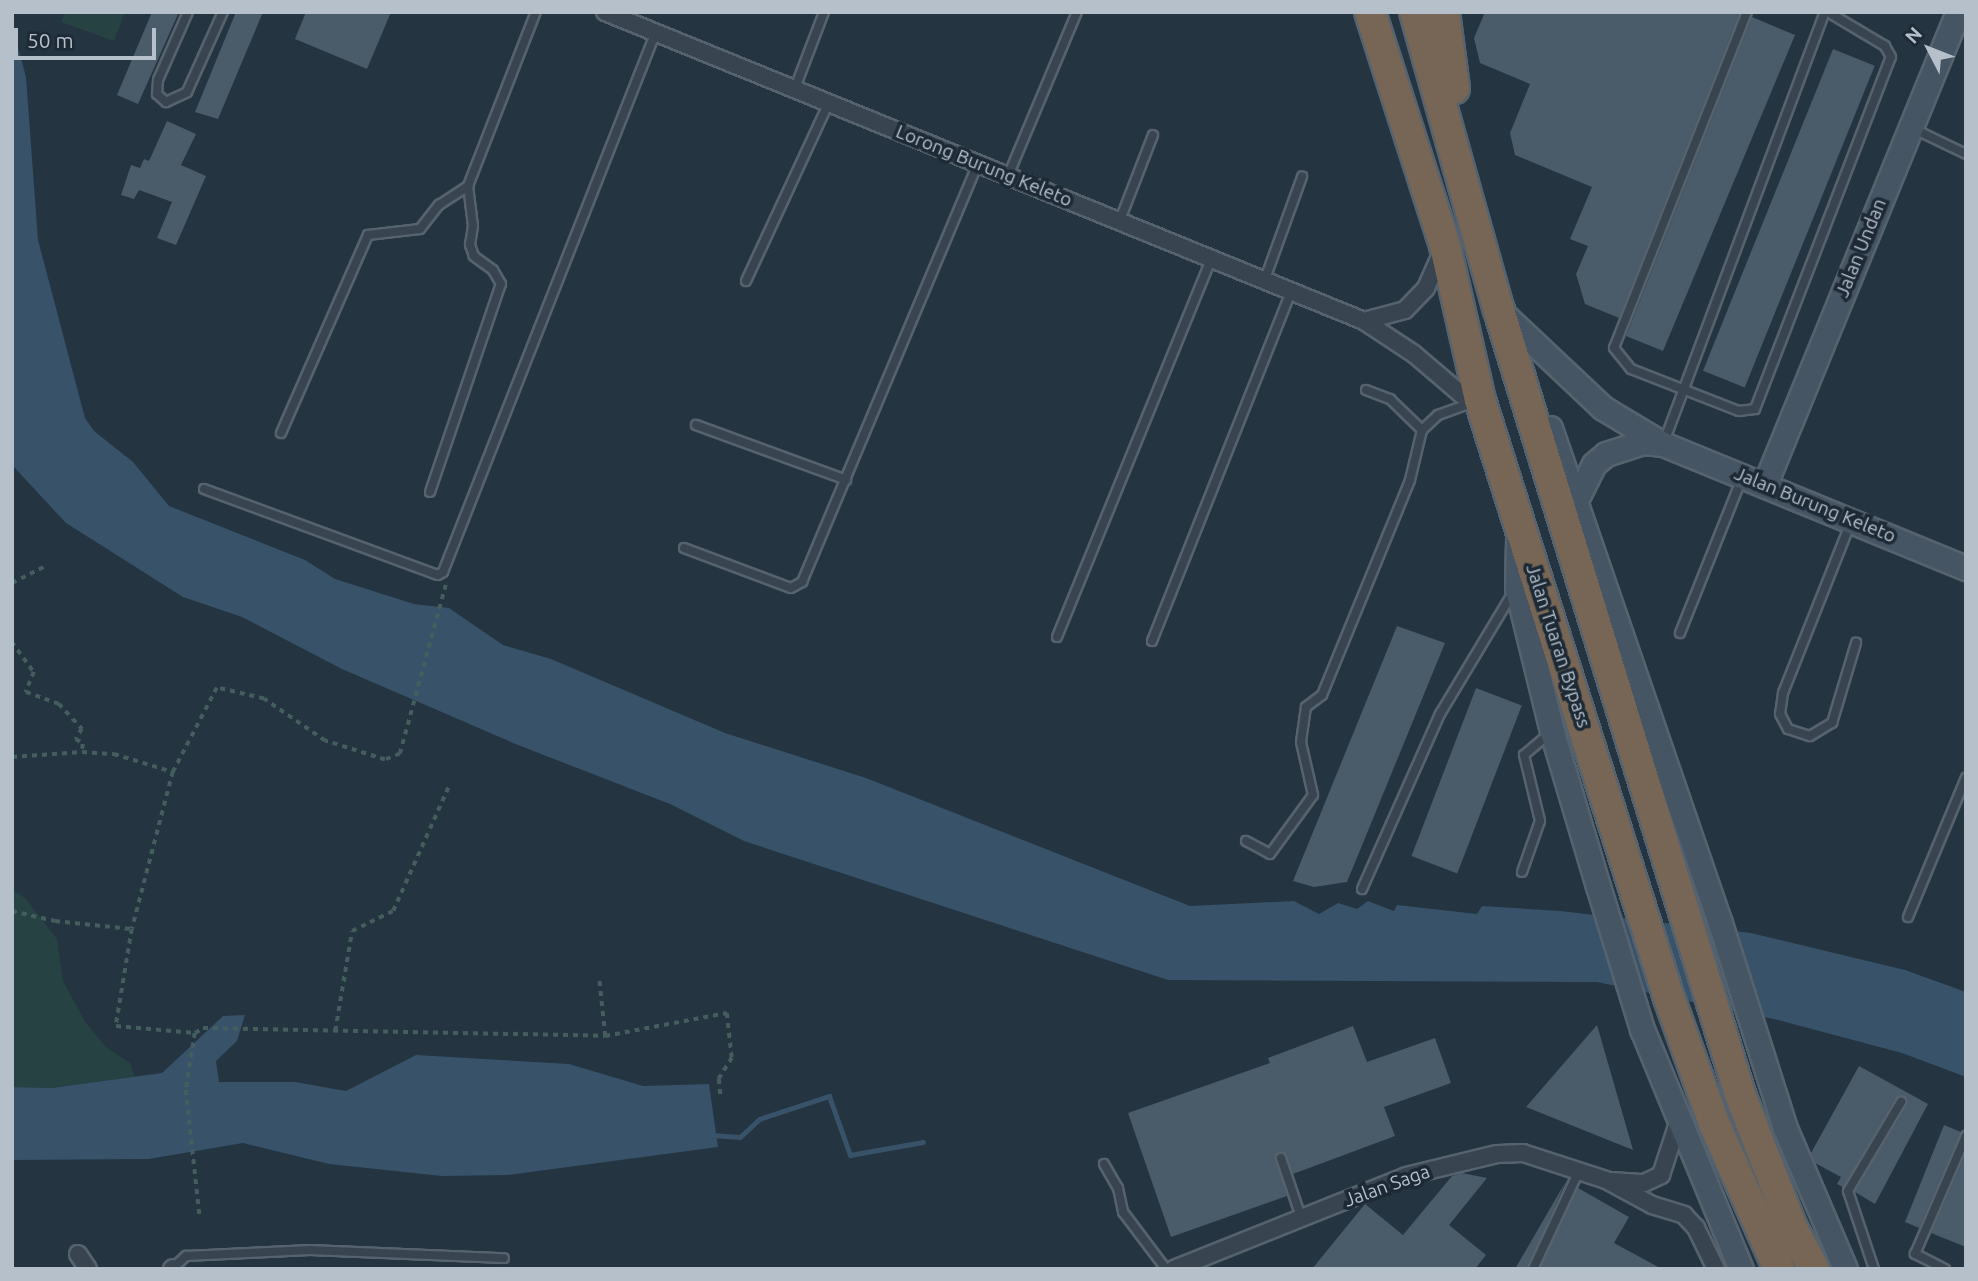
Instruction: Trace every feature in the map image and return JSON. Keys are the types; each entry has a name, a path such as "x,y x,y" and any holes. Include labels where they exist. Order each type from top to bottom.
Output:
{"highway":[{"name":"Jalan Tuaran Bypass","path":"1370,12 1445,246 1480,400 1669,998 1714,1123 1779,1269"},
{"path":"1389,12 1444,206 1445,246"},
{"path":"1415,12 1499,310 1714,1010 1760,1149 1814,1269"},
{"path":"1444,12 1458,103 1451,135"}],"street":[{"name":"Lorong Burung Keleto","path":"605,12 1364,321 1462,395 1480,400"},
{"name":"Jalan Undan","path":"1765,484 1958,12"},
{"path":"1364,321 1405,310 1434,275 1445,246"},
{"path":"1499,310 1541,402 1720,923 1754,1038 1808,1186 1845,1269"},
{"name":"Jalan Burung Keleto","path":"1499,310 1603,408 1663,444 1966,568"},
{"name":"Jalan Burung Keleto","path":"1575,502 1594,464 1606,454 1643,442 1663,444"},
{"path":"1519,522 1517,589 1552,732 1632,993 1678,1123 1741,1269"},
{"name":"Jalan Saga","path":"1606,1180 1644,1183 1661,1175 1678,1123"},
{"name":"Jalan Saga","path":"1174,1269 1302,1220 1406,1176 1497,1154 1536,1155 1606,1180 1652,1205 1684,1215 1696,1228 1716,1269"},
{"path":"78,1254 88,1269"}],"lane":[{"path":"188,12 158,80 157,94 166,102 187,92 223,12"},
{"path":"430,492 501,284 493,270 474,256 470,245 473,226 468,186 536,12"},
{"path":"794,88 824,12"},
{"path":"1007,176 1077,12"},
{"path":"1663,444 1684,388 1827,12 1885,46 1891,57 1887,76 1755,409 1739,411 1713,403 1684,388 1631,369 1614,348 1747,12"},
{"path":"204,489 438,575 443,572 655,34"},
{"path":"746,281 829,102"},
{"path":"1909,127 1966,154"},
{"path":"1120,220 1153,135"},
{"path":"684,548 791,587 802,582 813,563 978,164"},
{"path":"1265,279 1302,177"},
{"path":"282,433 368,235 420,229 439,205 468,186"},
{"path":"1057,636 1212,258"},
{"path":"1152,640 1291,290"},
{"path":"1366,390 1399,406 1407,420 1422,430"},
{"path":"1246,841 1270,854 1313,795 1301,741 1306,708 1322,695 1410,480 1422,430 1438,415 1480,400"},
{"path":"696,425 846,480"},
{"path":"1680,633 1744,475"},
{"path":"1852,520 1783,693 1780,714 1788,729 1810,736 1832,723 1856,643"},
{"path":"1362,889 1440,714 1517,589"},
{"path":"1522,872 1540,821 1524,755 1552,732"},
{"path":"1908,917 1966,778"},
{"path":"1874,1269 1848,1191 1901,1102"},
{"path":"1945,1269 1915,1254 1966,1136"},
{"path":"1281,1158 1302,1220"},
{"path":"1104,1164 1118,1188 1123,1212 1166,1269"},
{"path":"1533,1269 1579,1171"},
{"path":"172,1268 186,1256 310,1250 503,1258"}],"path":[{"path":"12,583 46,566"},
{"path":"446,584 400,754 385,760 325,741 264,699 217,688 173,772 132,929 116,1026 195,1033 203,1028 605,1037 727,1013 732,1058 719,1079 721,1099"},
{"path":"12,642 34,672 26,692 59,704 82,729 75,739 83,744 82,752"},
{"path":"12,757 82,752 114,754 173,772"},
{"path":"335,1031 352,931 393,911 448,788"},
{"path":"12,911 55,921 132,929"},
{"path":"599,979 605,1037"},
{"path":"195,1033 186,1090 200,1218"}],"green space":[{"path":"65,12 125,12 114,41 61,22"},
{"path":"12,889 25,898 57,939 63,981 86,1023 106,1047 130,1063 135,1077 52,1088 12,1087"}],"water":[{"path":"12,25 26,77 38,240 85,418 94,431 133,462 169,506 305,560 335,579 414,604 449,608 503,645 551,659 725,733 866,778 1190,906 1294,901 1319,914 1338,903 1357,909 1368,901 1394,911 1397,905 1477,914 1482,906 1560,911 1751,933 1905,970 1966,992 1966,1077 1902,1053 1778,1020 1597,982 1168,980 744,841 670,804 518,745 342,669 242,617 183,597 66,523 12,465"},
{"path":"245,1015 237,1041 216,1061 219,1082 295,1082 346,1091 416,1055 569,1064 643,1086 709,1084 718,1147 508,1175 442,1176 329,1164 243,1143 149,1159 12,1160 12,1087 52,1088 162,1073 223,1016"}],"building":[{"path":"152,12 179,12 138,104 117,95"},
{"path":"236,12 263,12 218,119 195,112"},
{"path":"306,12 391,12 367,69 295,39"},
{"path":"1485,12 1740,12 1619,318 1585,304 1576,274 1588,246 1570,239 1592,187 1515,155 1510,133 1530,84 1480,63 1474,38"},
{"path":"1752,17 1795,35 1663,351 1626,336"},
{"path":"1833,49 1875,66 1745,388 1703,371"},
{"path":"167,121 196,134 181,165 206,176 176,245 157,238 172,202 139,190 134,199 121,195 131,165 140,168 144,159 149,161"},
{"path":"1397,626 1445,643 1347,882 1314,887 1293,881"},
{"path":"1476,688 1522,706 1457,874 1411,856"},
{"path":"1597,1025 1633,1150 1526,1107"},
{"path":"1353,1026 1367,1062 1435,1038 1451,1083 1384,1107 1395,1136 1293,1174 1286,1154 1278,1152 1275,1159 1287,1196 1171,1237 1128,1113 1270,1063 1268,1058"},
{"path":"1859,1066 1928,1104 1875,1204 1855,1192 1907,1105 1905,1097 1895,1099 1843,1187 1837,1184 1841,1177 1815,1163 1811,1153"},
{"path":"1944,1125 1961,1132 1919,1228 1905,1222"},
{"path":"1966,1153 1966,1247 1931,1233"},
{"path":"1462,1173 1487,1178 1449,1225 1486,1255 1475,1269 1312,1269 1365,1204 1403,1235 1452,1176"},
{"path":"1566,1181 1527,1269 1515,1269"},
{"path":"1578,1188 1629,1217 1614,1243 1662,1269 1540,1269"}],"waterway":[{"path":"711,1135 740,1137 759,1119 829,1096 850,1155 923,1142"}]}
